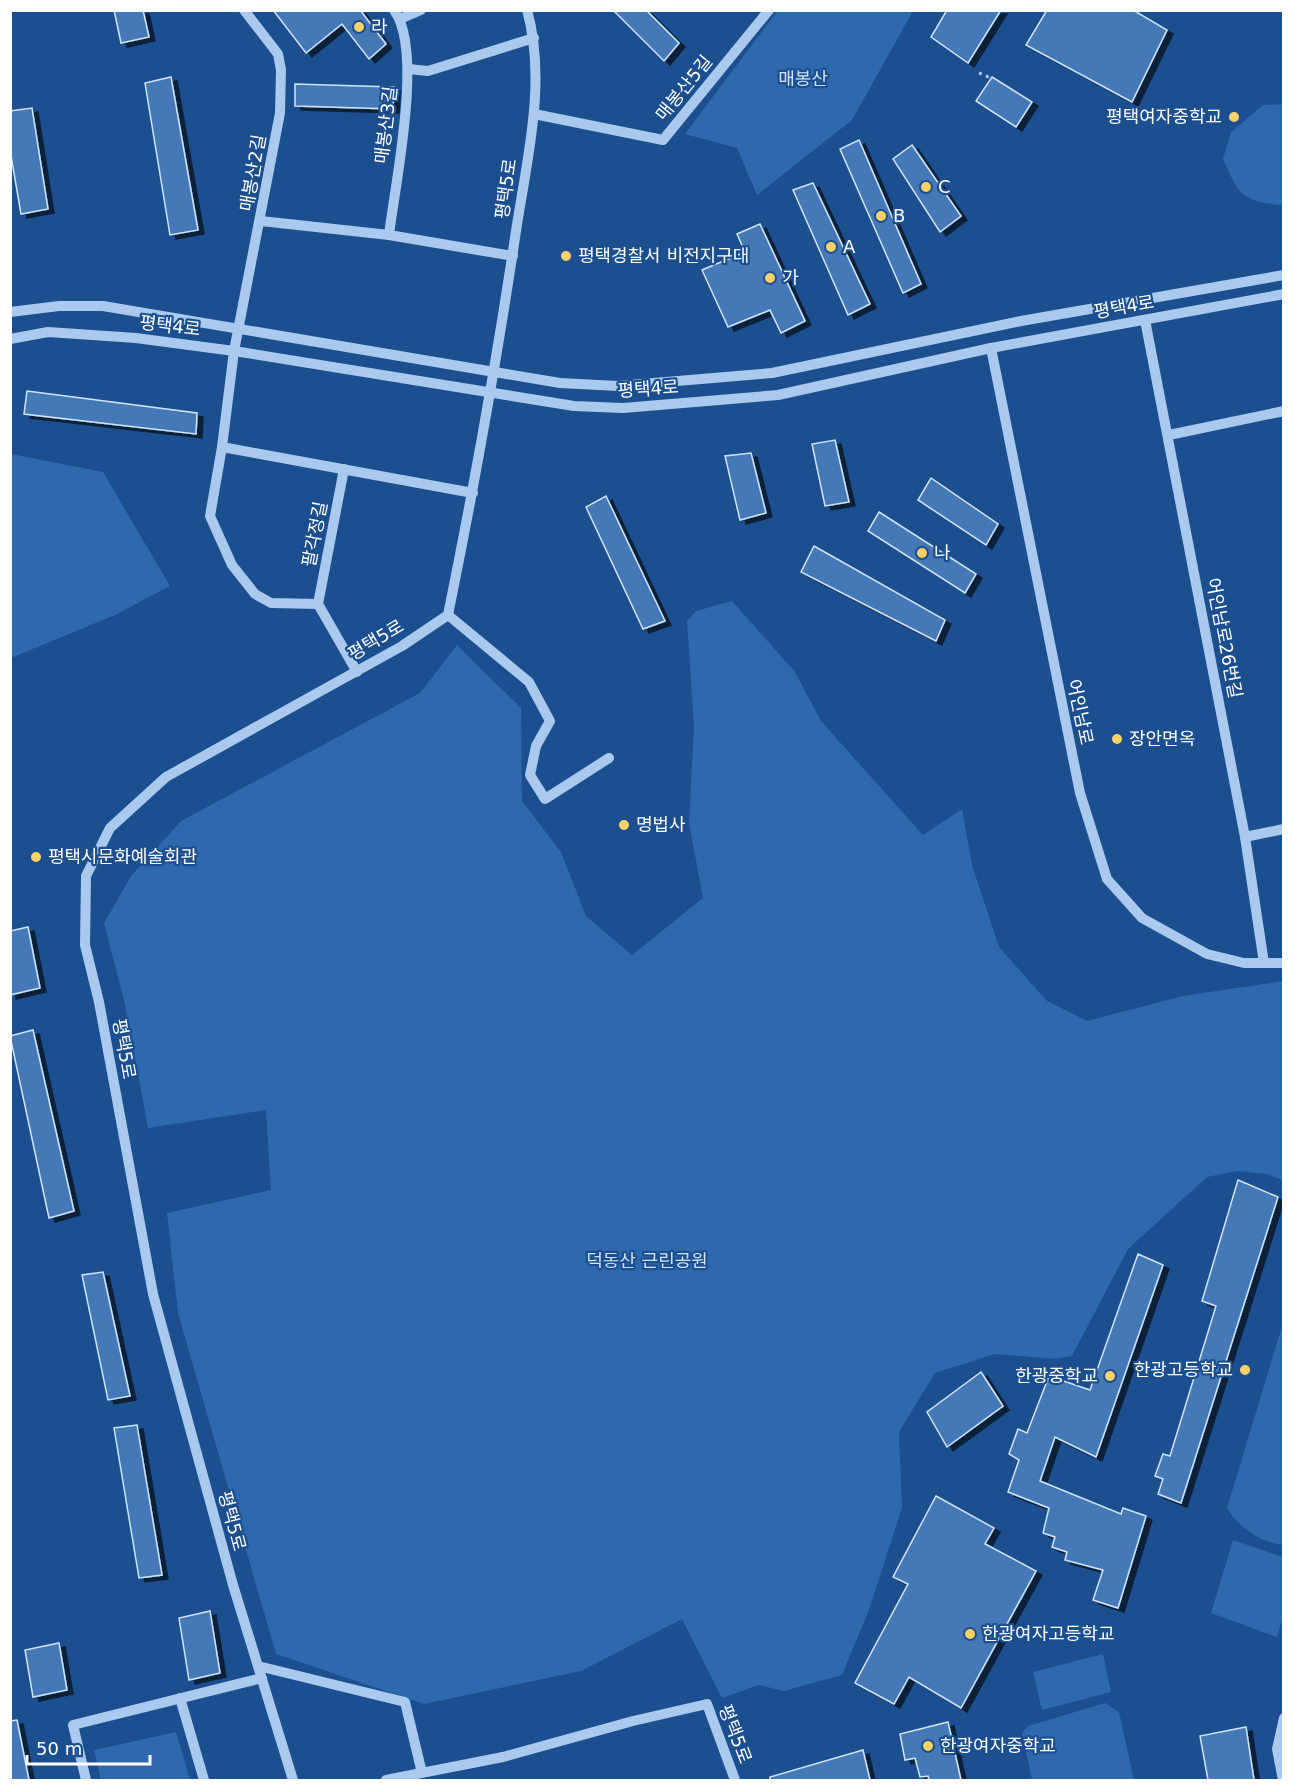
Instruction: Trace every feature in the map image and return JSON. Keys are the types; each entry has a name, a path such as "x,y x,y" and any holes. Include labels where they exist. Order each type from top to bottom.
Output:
{"street":[{"name":"매봉산2길","path":"234,351 261,221 280,113 281,70 278,54 244,10"},
{"name":"매봉산3길","path":"389,235 409,69 397,14 421,10"},
{"name":"평택5로","path":"492,392 534,114 534,38 527,10"},
{"name":"매봉산5길","path":"534,114 663,140 769,10"},
{"path":"409,69 428,71 534,38"},
{"path":"261,221 389,235 513,256"},
{"name":"평택4로","path":"10,312 59,306 103,306 560,383 618,386 772,373 1021,321 1284,275"},
{"name":"평택4로","path":"10,339 48,332 87,333 234,351 598,408 778,395 991,348 1284,294"},
{"name":"어인남로26번길","path":"1145,320 1245,837 1264,963"},
{"name":"어인남로","path":"991,348 1080,793 1107,879 1142,918 1207,954 1244,963 1284,963"},
{"path":"234,351 222,447 210,516 232,565 255,594 271,603 318,604 357,672"},
{"path":"492,392 448,615 529,682 550,721 536,746 530,775 545,799 609,758"},
{"path":"1169,435 1284,411"},
{"path":"222,447 473,493"},
{"name":"팔각정길","path":"318,604 344,469"},
{"name":"평택5로","path":"293,1780 233,1585 153,1294 99,1002 85,945 86,876 110,828 166,777 357,672 402,646 448,615"},
{"path":"1245,837 1284,829"},
{"path":"258,1666 405,1702 422,1773"},
{"path":"86,1780 73,1725 262,1678"},
{"path":"180,1698 204,1780"},
{"name":"평택5로","path":"386,1780 503,1757 633,1721 707,1704 735,1780"},
{"path":"1284,1718 1280,1748 1284,1780"}],"path":[{"path":"980,73 991,78"}],"green space":[{"name":"매봉산","path":"778,10 913,11 852,120 757,195 737,148 685,134"},
{"path":"1283,104 1283,205 1250,199 1238,189 1223,159 1231,132 1263,105"},
{"path":"11,454 103,472 170,586 115,615 11,658"},
{"name":"덕동산 근린공원","path":"732,601 795,672 821,721 923,835 962,809 972,865 999,947 1047,1001 1087,1021 1183,996 1283,981 1283,1180 1266,1174 1237,1171 1207,1177 1128,1249 1072,1356 1055,1359 995,1354 935,1373 899,1432 902,1508 869,1610 842,1675 784,1691 759,1685 722,1698 682,1619 581,1671 424,1704 276,1654 178,1313 167,1213 271,1190 266,1110 148,1128 125,1004 104,923 131,876 181,821 420,693 457,645 521,708 522,801 561,852 586,916 632,955 703,898 689,823 694,727 687,621 696,611"},
{"path":"1283,1323 1283,1545 1267,1541 1251,1533 1237,1522 1227,1508"},
{"path":"1233,1540 1283,1557 1283,1616 1277,1637 1211,1613"},
{"path":"1103,1654 1111,1692 1042,1710 1033,1672"},
{"path":"1105,1703 1119,1712 1134,1780 1032,1780 1022,1733 1028,1726"},
{"path":"176,1732 190,1780 101,1780 94,1750"}],"building":[{"path":"114,10 143,10 149,37 121,43"},
{"path":"273,10 360,10 386,44 369,59 342,24 306,53"},
{"path":"613,10 646,10 679,43 664,61"},
{"path":"947,10 1001,10 968,63 931,37"},
{"path":"1047,10 1133,10 1167,30 1132,102 1026,45"},
{"path":"171,77 198,230 170,235 145,83"},
{"path":"992,77 1032,102 1016,127 976,101"},
{"path":"295,84 394,87 393,109 295,106"},
{"path":"32,108 48,209 21,214 10,150 10,111"},
{"name":"B","path":"859,140 921,284 903,293 840,149"},
{"name":"C","path":"912,145 961,216 940,232 893,159"},
{"name":"A","path":"813,183 870,304 848,315 793,190"},
{"path":"760,224 805,321 781,333 770,310 728,327 702,270 745,252 737,234"},
{"path":"27,391 197,413 196,434 24,414"},
{"path":"835,440 849,502 825,506 812,444"},
{"path":"751,453 766,513 740,520 725,456"},
{"path":"931,478 998,524 986,545 918,500"},
{"path":"606,496 665,621 643,629 586,507"},
{"name":"나","path":"879,512 976,574 965,593 868,531"},
{"path":"814,546 945,620 936,641 801,572"},
{"path":"28,927 40,988 10,995 10,931"},
{"path":"33,1030 74,1211 49,1218 10,1036"},
{"path":"1238,1180 1278,1197 1181,1503 1158,1494 1163,1479 1155,1476 1163,1454 1170,1456 1216,1306 1202,1301"},
{"path":"1138,1254 1163,1265 1096,1457 1055,1437 1040,1481 1121,1514 1123,1508 1146,1516 1118,1608 1093,1600 1103,1570 1065,1560 1067,1552 1052,1547 1055,1537 1043,1533 1049,1508 1008,1492 1019,1460 1009,1454 1018,1429 1027,1433 1049,1376 1090,1390"},
{"path":"103,1272 130,1396 108,1400 82,1275"},
{"path":"981,1372 1003,1406 947,1447 927,1412"},
{"path":"137,1425 162,1575 139,1578 114,1428"},
{"path":"936,1496 994,1528 985,1544 1036,1571 961,1708 909,1677 894,1704 855,1683 908,1584 893,1577"},
{"path":"210,1611 220,1673 189,1680 179,1618"},
{"path":"59,1643 67,1690 33,1697 25,1650"},
{"path":"17,1720 29,1780 10,1780 10,1721"},
{"name":"한광여자중학교","path":"948,1722 961,1780 929,1780 928,1776 920,1777 915,1758 905,1760 900,1734"},
{"path":"1246,1727 1254,1780 1208,1780 1200,1736"},
{"path":"863,1750 870,1780 770,1780 770,1777"}],"place":[{"name":"라","path":"359,27"},
{"name":"평택여자중학교","path":"1234,117"},
{"name":"C","path":"926,187"},
{"name":"B","path":"881,216"},
{"name":"A","path":"831,247"},
{"name":"평택경찰서 비전지구대","path":"566,256"},
{"name":"가","path":"770,278"},
{"name":"나","path":"922,553"},
{"name":"장안면옥","path":"1117,739"},
{"name":"명법사","path":"624,825"},
{"name":"평택시문화예술회관","path":"36,857"},
{"name":"한광고등학교","path":"1245,1370"},
{"name":"한광중학교","path":"1110,1376"},
{"name":"한광여자고등학교","path":"970,1634"},
{"name":"한광여자중학교","path":"928,1746"}]}
